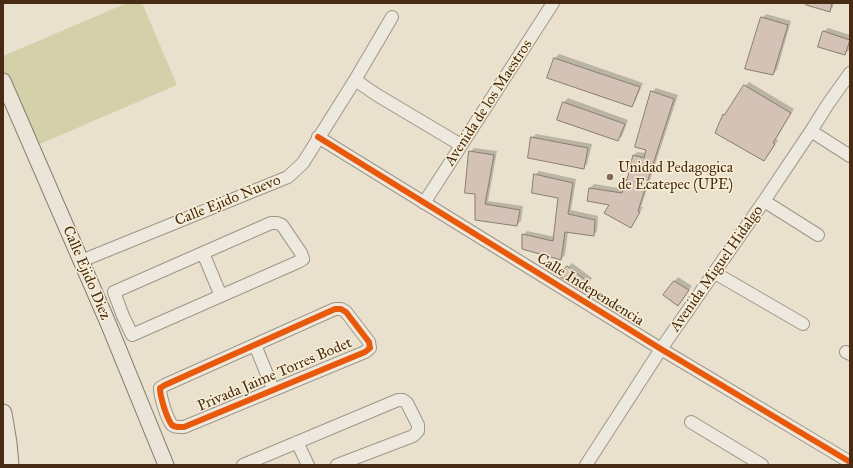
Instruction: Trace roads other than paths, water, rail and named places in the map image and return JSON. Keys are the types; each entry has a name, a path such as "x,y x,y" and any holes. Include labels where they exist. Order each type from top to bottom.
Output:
{"highway":[{"path":"3,412 10,465"}],"main road":[{"name":"Calle Ejido Diez","path":"3,81 108,323 166,465"}],"street":[{"name":"Avenida de los Maestros","path":"424,203 553,3"},
{"name":"Calle Ejido Nuevo","path":"81,261 288,177 303,163 392,17"},
{"name":"Avenida Miguel Hidalgo","path":"586,465 661,349 715,273 850,73"},
{"path":"355,80 377,95 461,145"},
{"path":"811,131 850,156"},
{"name":"Calle Independencia","path":"318,137 661,349 850,462"},
{"path":"764,201 818,235"},
{"path":"271,223 277,223 282,226 301,253 303,259 220,296 132,335 114,292 271,223"},
{"path":"203,253 220,296"},
{"path":"715,273 803,324"},
{"name":"Privada Jaime Torres Bodet","path":"335,309 341,309 346,312 370,342 370,348 365,352 273,389 184,427 172,425 160,395 160,388 165,385 335,309"},
{"path":"108,323 123,316"},
{"name":"Privada Jaime Torres Bodet","path":"255,345 273,389"},
{"path":"244,465 398,400 403,400 406,403 418,425 418,431 413,436 337,465"},
{"path":"148,419 166,412"},
{"path":"691,422 762,465"},
{"path":"297,442 308,465"}],"place":[{"name":"Unidad Pedagogica de Ecatepec (UPE)","path":"610,177"}]}
